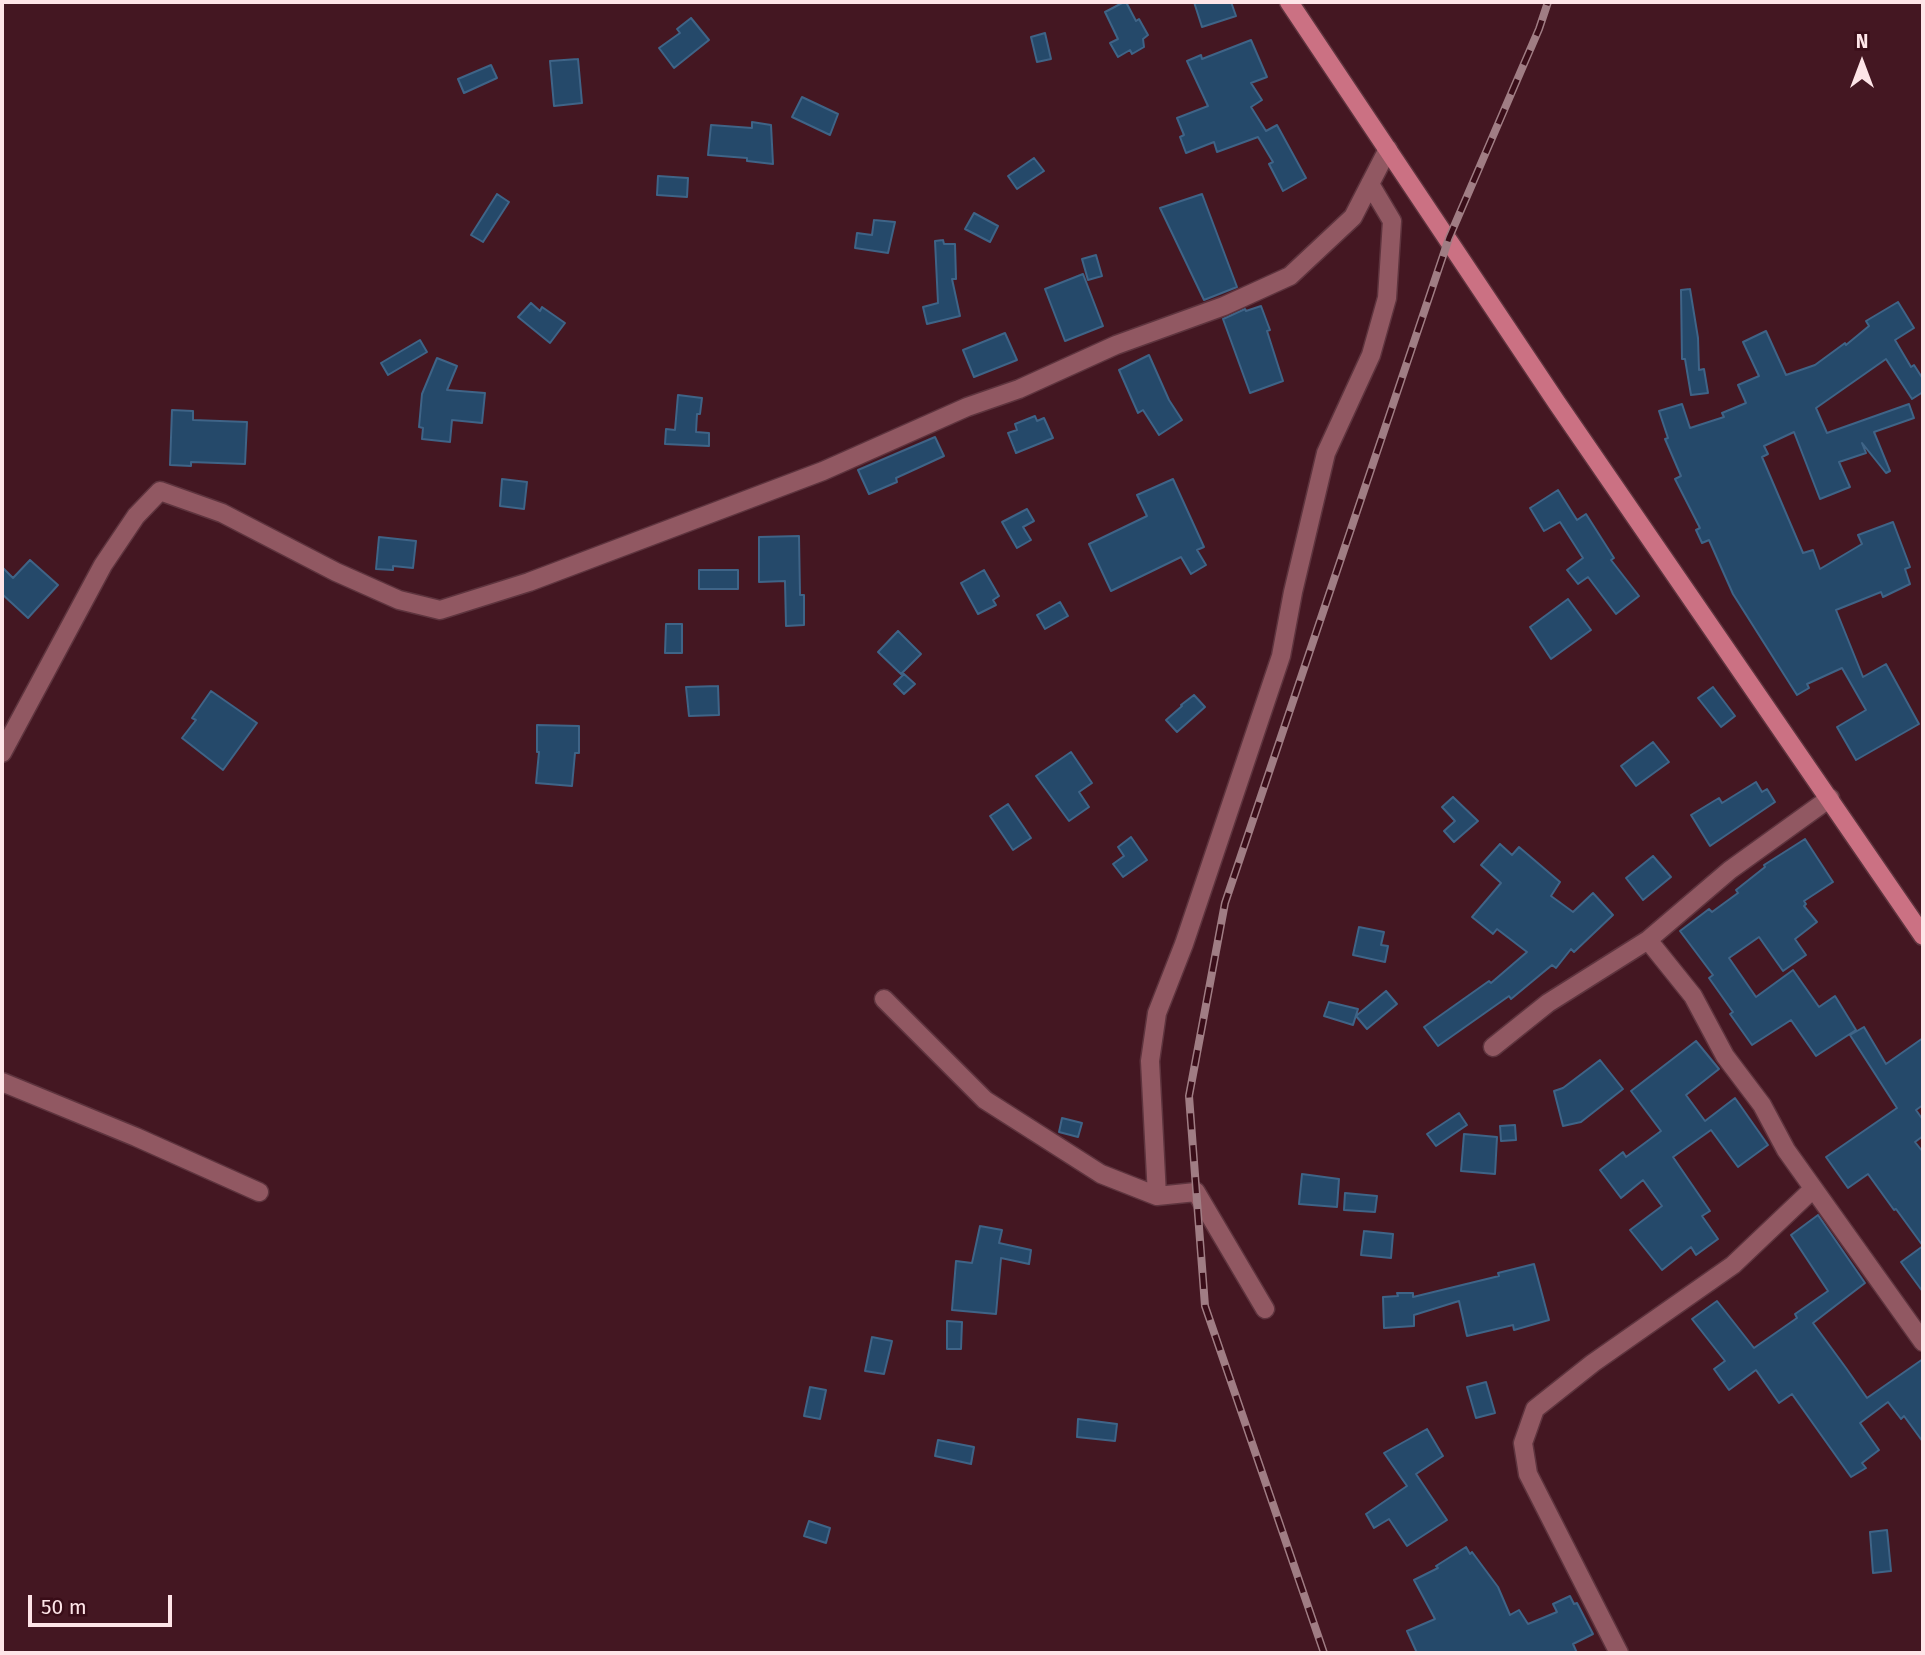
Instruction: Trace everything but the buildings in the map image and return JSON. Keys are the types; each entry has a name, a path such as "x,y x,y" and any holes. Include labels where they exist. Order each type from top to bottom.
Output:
{"street":[{"path":"1289,2 1557,403 1923,936"},
{"path":"2,752 103,565 136,516 160,491 222,513 336,572 399,600 440,610 529,582 823,471 967,407 1019,389 1116,345 1235,301 1290,276 1353,217 1388,149"},
{"path":"1157,1196 1150,1061 1157,1013 1184,944 1282,656 1293,592 1326,453 1371,355 1387,298 1392,221 1370,184"},
{"path":"1493,1046 1548,1003 1648,940 1730,870 1830,798"},
{"path":"1648,940 1692,996 1725,1056 1762,1105 1786,1150 1923,1342"},
{"path":"884,999 985,1100 1101,1174 1157,1196 1196,1192 1265,1310"},
{"path":"2,1082 260,1192"},
{"path":"1619,1653 1528,1474 1523,1443 1535,1409 1592,1363 1733,1265 1813,1189"}],"railway":[{"path":"1324,1653 1205,1306 1189,1096 1225,903 1449,238 1539,29 1548,2"}]}
